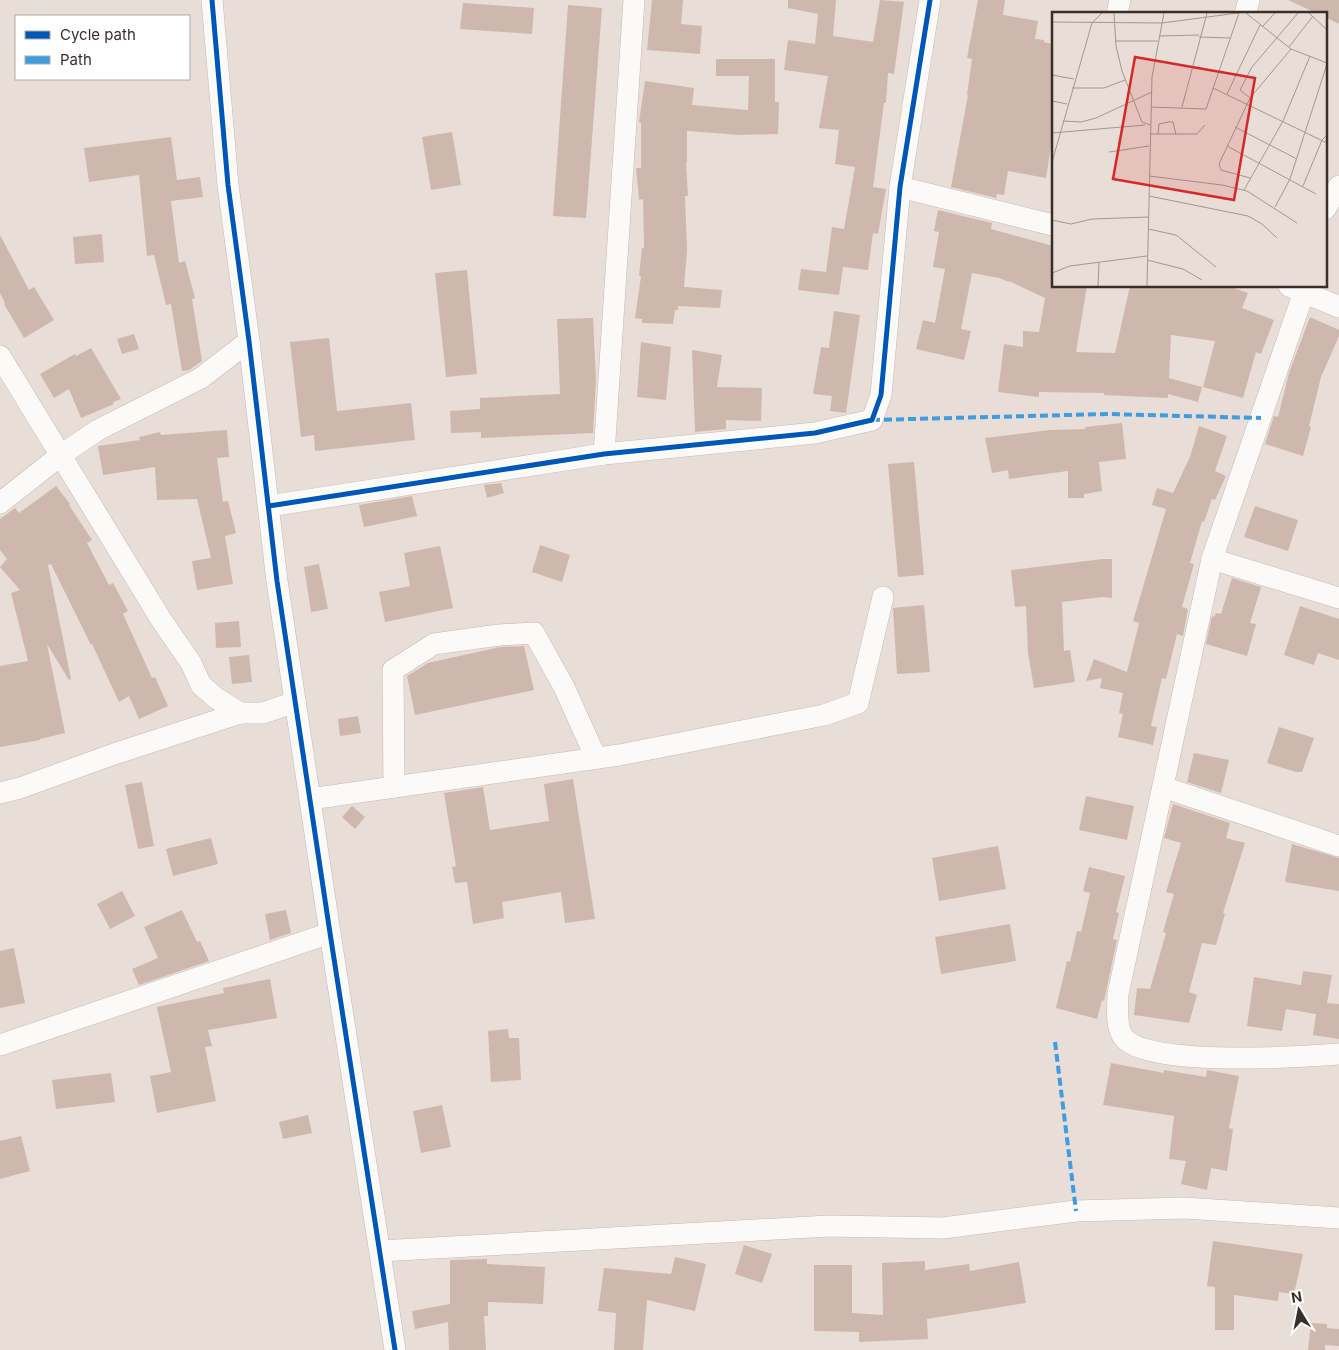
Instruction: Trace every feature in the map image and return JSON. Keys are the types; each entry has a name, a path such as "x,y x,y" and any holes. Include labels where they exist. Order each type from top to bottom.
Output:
{"street":[{"path":"212,0 228,185 278,581 330,933 395,1350"},
{"path":"604,454 634,0"},
{"path":"269,506 604,454 816,433 872,420 881,395 900,188 930,0"},
{"path":"1326,207 1339,186"},
{"path":"900,188 1052,226"},
{"path":"1339,307 1300,288 1212,558 1118,994 1119,1022 1122,1037 1132,1046 1161,1054 1256,1059 1339,1054"},
{"path":"0,503 61,455 98,430 201,378 249,341"},
{"path":"0,356 162,621 191,663 201,685 216,698 240,713"},
{"path":"1212,558 1339,598"},
{"path":"310,799 596,758 824,715 858,703 883,597"},
{"path":"394,787 393,670 434,644 480,637 534,633 564,687 596,758"},
{"path":"0,793 20,788 114,754 240,713 263,713 295,702"},
{"path":"1163,787 1339,846"},
{"path":"0,1044 330,933"},
{"path":"380,1251 829,1226 943,1228 1076,1211 1184,1208 1339,1218"}],"building":[{"path":"652,0 683,0 681,24 702,26 700,54 647,50"},
{"path":"788,0 836,0 833,36 873,42 880,0 904,2 894,74 888,73 886,103 884,103 873,187 886,189 878,234 873,233 868,270 843,267 839,295 798,290 801,269 826,272 832,227 844,229 855,167 835,164 839,130 819,128 828,76 784,70 788,40 815,44 818,14 788,8"},
{"path":"978,0 1005,0 1003,15 1038,21 1035,39 1052,44 1052,140 1046,178 1008,171 1004,195 997,194 996,198 951,187 968,95 972,59 967,58"},
{"path":"1288,0 1339,0 1339,24 1326,18 1326,12 1314,12"},
{"path":"463,3 534,8 532,34 460,29"},
{"path":"568,5 602,8 586,218 553,216"},
{"path":"716,59 775,59 775,102 779,102 778,134 740,135 687,131 688,196 685,196 687,251 684,287 722,290 720,308 678,306 678,310 675,310 673,324 642,323 642,319 635,318 641,276 639,276 642,248 644,248 643,199 639,200 636,168 641,168 641,123 639,122 645,81 694,88 692,105 748,110 749,76 716,76"},
{"path":"452,132 461,185 431,190 422,137"},
{"path":"171,137 177,180 200,177 203,197 171,201 179,263 185,261 195,298 192,299 202,361 189,370 182,371 171,304 166,305 154,255 147,256 139,175 89,182 84,148"},
{"path":"938,210 992,223 991,229 1052,246 1052,288 1087,288 1076,352 1115,353 1130,288 1234,288 1248,293 1242,308 1274,320 1261,354 1256,352 1243,398 1203,387 1215,341 1171,335 1169,378 1202,387 1198,402 1168,394 1168,398 1104,395 1104,393 1039,392 1039,397 998,392 1004,344 1023,347 1023,331 1039,332 1045,298 1009,281 972,273 961,329 971,331 964,360 916,349 923,320 935,323 945,269 933,267 939,232 934,231"},
{"path":"102,234 104,262 75,264 73,237"},
{"path":"0,235 29,290 34,287 54,320 24,338 4,304 0,293"},
{"path":"467,270 477,374 446,377 435,273"},
{"path":"834,311 860,315 846,413 830,411 832,396 813,394 821,347 829,348"},
{"path":"1310,317 1339,330 1339,336 1321,377 1303,456 1265,444 1274,416 1278,417 1289,373"},
{"path":"593,318 596,380 593,433 481,438 481,432 451,433 450,411 480,409 480,398 560,394 557,319"},
{"path":"134,334 139,349 122,354 117,339"},
{"path":"329,338 337,411 411,403 415,440 315,451 314,435 301,437 290,342"},
{"path":"641,342 671,347 666,400 637,397"},
{"path":"91,348 121,399 113,402 114,404 81,418 69,389 54,398 40,374 75,354 76,356"},
{"path":"692,350 722,355 717,387 762,388 761,421 726,420 726,429 695,432"},
{"path":"1122,423 1126,459 1099,462 1102,491 1084,494 1084,498 1068,498 1068,471 1009,479 1008,470 992,473 985,438 1050,430 1085,429 1085,427"},
{"path":"1199,426 1227,436 1215,471 1226,476 1215,500 1212,499 1204,522 1202,521 1190,563 1194,564 1182,607 1188,609 1183,636 1177,634 1166,679 1162,678 1151,726 1157,727 1153,745 1118,737 1123,714 1119,713 1123,693 1100,688 1102,678 1086,681 1094,659 1127,672 1139,623 1133,621 1166,509 1152,505 1157,488 1173,493 1190,457"},
{"path":"227,430 229,457 217,458 223,502 228,501 236,533 225,536 233,584 197,590 192,561 211,558 197,499 157,500 155,467 103,475 98,446 140,440 139,437 160,432 161,435"},
{"path":"914,462 924,575 898,577 888,464"},
{"path":"501,483 504,493 487,498 484,485"},
{"path":"56,486 70,504 92,540 87,543 109,585 113,583 128,611 123,614 152,678 155,677 168,706 139,719 129,696 119,702 51,564 48,565 71,679 69,680 47,644 65,733 40,740 0,747 0,666 28,661 11,593 20,590 0,567 7,559 0,550 0,519 15,508 19,513"},
{"path":"412,496 417,516 364,527 359,505"},
{"path":"1255,506 1298,520 1288,551 1244,537"},
{"path":"540,545 570,555 562,582 532,572"},
{"path":"440,546 453,608 385,622 379,592 410,586 404,553"},
{"path":"1112,559 1112,598 1102,597 1062,602 1064,651 1070,650 1075,682 1034,688 1028,653 1026,606 1015,607 1011,570"},
{"path":"319,564 328,609 311,612 304,567"},
{"path":"1232,578 1261,587 1250,623 1256,624 1247,656 1206,644 1212,616 1214,617 1216,613 1221,614"},
{"path":"924,605 930,672 897,674 893,608"},
{"path":"1300,606 1339,619 1339,660 1318,653 1314,665 1284,655"},
{"path":"239,621 241,647 216,648 215,623"},
{"path":"524,646 534,690 415,715 407,676 428,663 500,647"},
{"path":"249,655 252,682 232,684 229,657"},
{"path":"358,716 361,733 340,736 338,719"},
{"path":"1279,727 1314,738 1302,772 1267,763"},
{"path":"1194,753 1229,760 1221,793 1187,782"},
{"path":"573,779 595,919 565,923 561,892 502,902 504,918 473,924 467,882 455,883 452,867 456,866 444,793 483,787 490,830 549,821 544,784"},
{"path":"142,782 154,846 138,849 125,785"},
{"path":"1086,796 1134,806 1127,840 1079,830"},
{"path":"1173,804 1230,823 1226,838 1245,843 1223,913 1225,914 1216,945 1202,943 1189,992 1197,995 1189,1023 1134,1015 1137,988 1150,989 1166,933 1163,932 1174,894 1166,892 1181,843 1164,838"},
{"path":"352,806 365,817 355,829 342,817"},
{"path":"211,838 218,864 173,876 166,849"},
{"path":"1292,844 1339,858 1339,891 1285,882"},
{"path":"998,846 1006,889 939,901 932,858"},
{"path":"1089,867 1125,876 1116,912 1119,913 1113,939 1117,940 1104,1001 1102,1000 1097,1019 1056,1008 1067,961 1070,962 1077,931 1081,932 1090,893 1083,891"},
{"path":"122,891 135,916 110,929 97,904"},
{"path":"182,910 197,942 200,941 209,961 139,985 132,969 158,958 144,927"},
{"path":"286,910 291,933 270,940 265,914"},
{"path":"1010,924 1016,961 941,974 935,937"},
{"path":"14,948 25,1003 0,1008 0,951"},
{"path":"1303,971 1332,975 1327,1003 1339,1004 1339,1039 1313,1035 1316,1014 1286,1009 1282,1031 1247,1026 1254,977 1301,985"},
{"path":"270,979 277,1018 208,1030 212,1046 205,1047 216,1101 157,1113 150,1076 171,1072 157,1007 224,993 223,988"},
{"path":"508,1029 509,1038 519,1038 521,1080 491,1082 488,1031"},
{"path":"1111,1063 1164,1073 1164,1070 1206,1077 1207,1070 1239,1076 1229,1128 1233,1129 1227,1171 1211,1168 1207,1190 1181,1184 1186,1161 1169,1159 1174,1116 1103,1105"},
{"path":"111,1073 115,1102 56,1109 52,1080"},
{"path":"442,1105 451,1147 421,1153 413,1111"},
{"path":"308,1115 312,1133 283,1139 279,1122"},
{"path":"21,1136 30,1171 0,1179 0,1141"},
{"path":"1213,1241 1303,1254 1294,1294 1279,1292 1278,1301 1234,1295 1234,1330 1215,1330 1215,1287 1207,1286"},
{"path":"744,1245 772,1254 762,1283 735,1274"},
{"path":"675,1257 706,1264 695,1311 647,1300 643,1350 614,1350 616,1313 598,1311 604,1268 671,1274"},
{"path":"487,1259 487,1264 545,1267 543,1304 488,1302 488,1316 484,1316 486,1350 449,1350 448,1322 415,1329 412,1311 450,1304 450,1260"},
{"path":"925,1261 925,1270 969,1264 970,1271 1019,1262 1026,1303 927,1319 928,1339 859,1342 859,1332 814,1331 814,1265 852,1265 852,1313 883,1315 882,1263"},
{"path":"1311,1323 1327,1324 1327,1328 1339,1329 1339,1346 1325,1345 1325,1350 1308,1350"}],"marked path":[{"path":"872,420 1108,414 1261,418"},
{"path":"1055,1042 1076,1211"}],"cycle path":[{"path":"212,0 228,185 249,341 277,581 395,1350"},
{"path":"269,506 604,454 815,433 872,420 881,395 900,187 930,0"}]}
